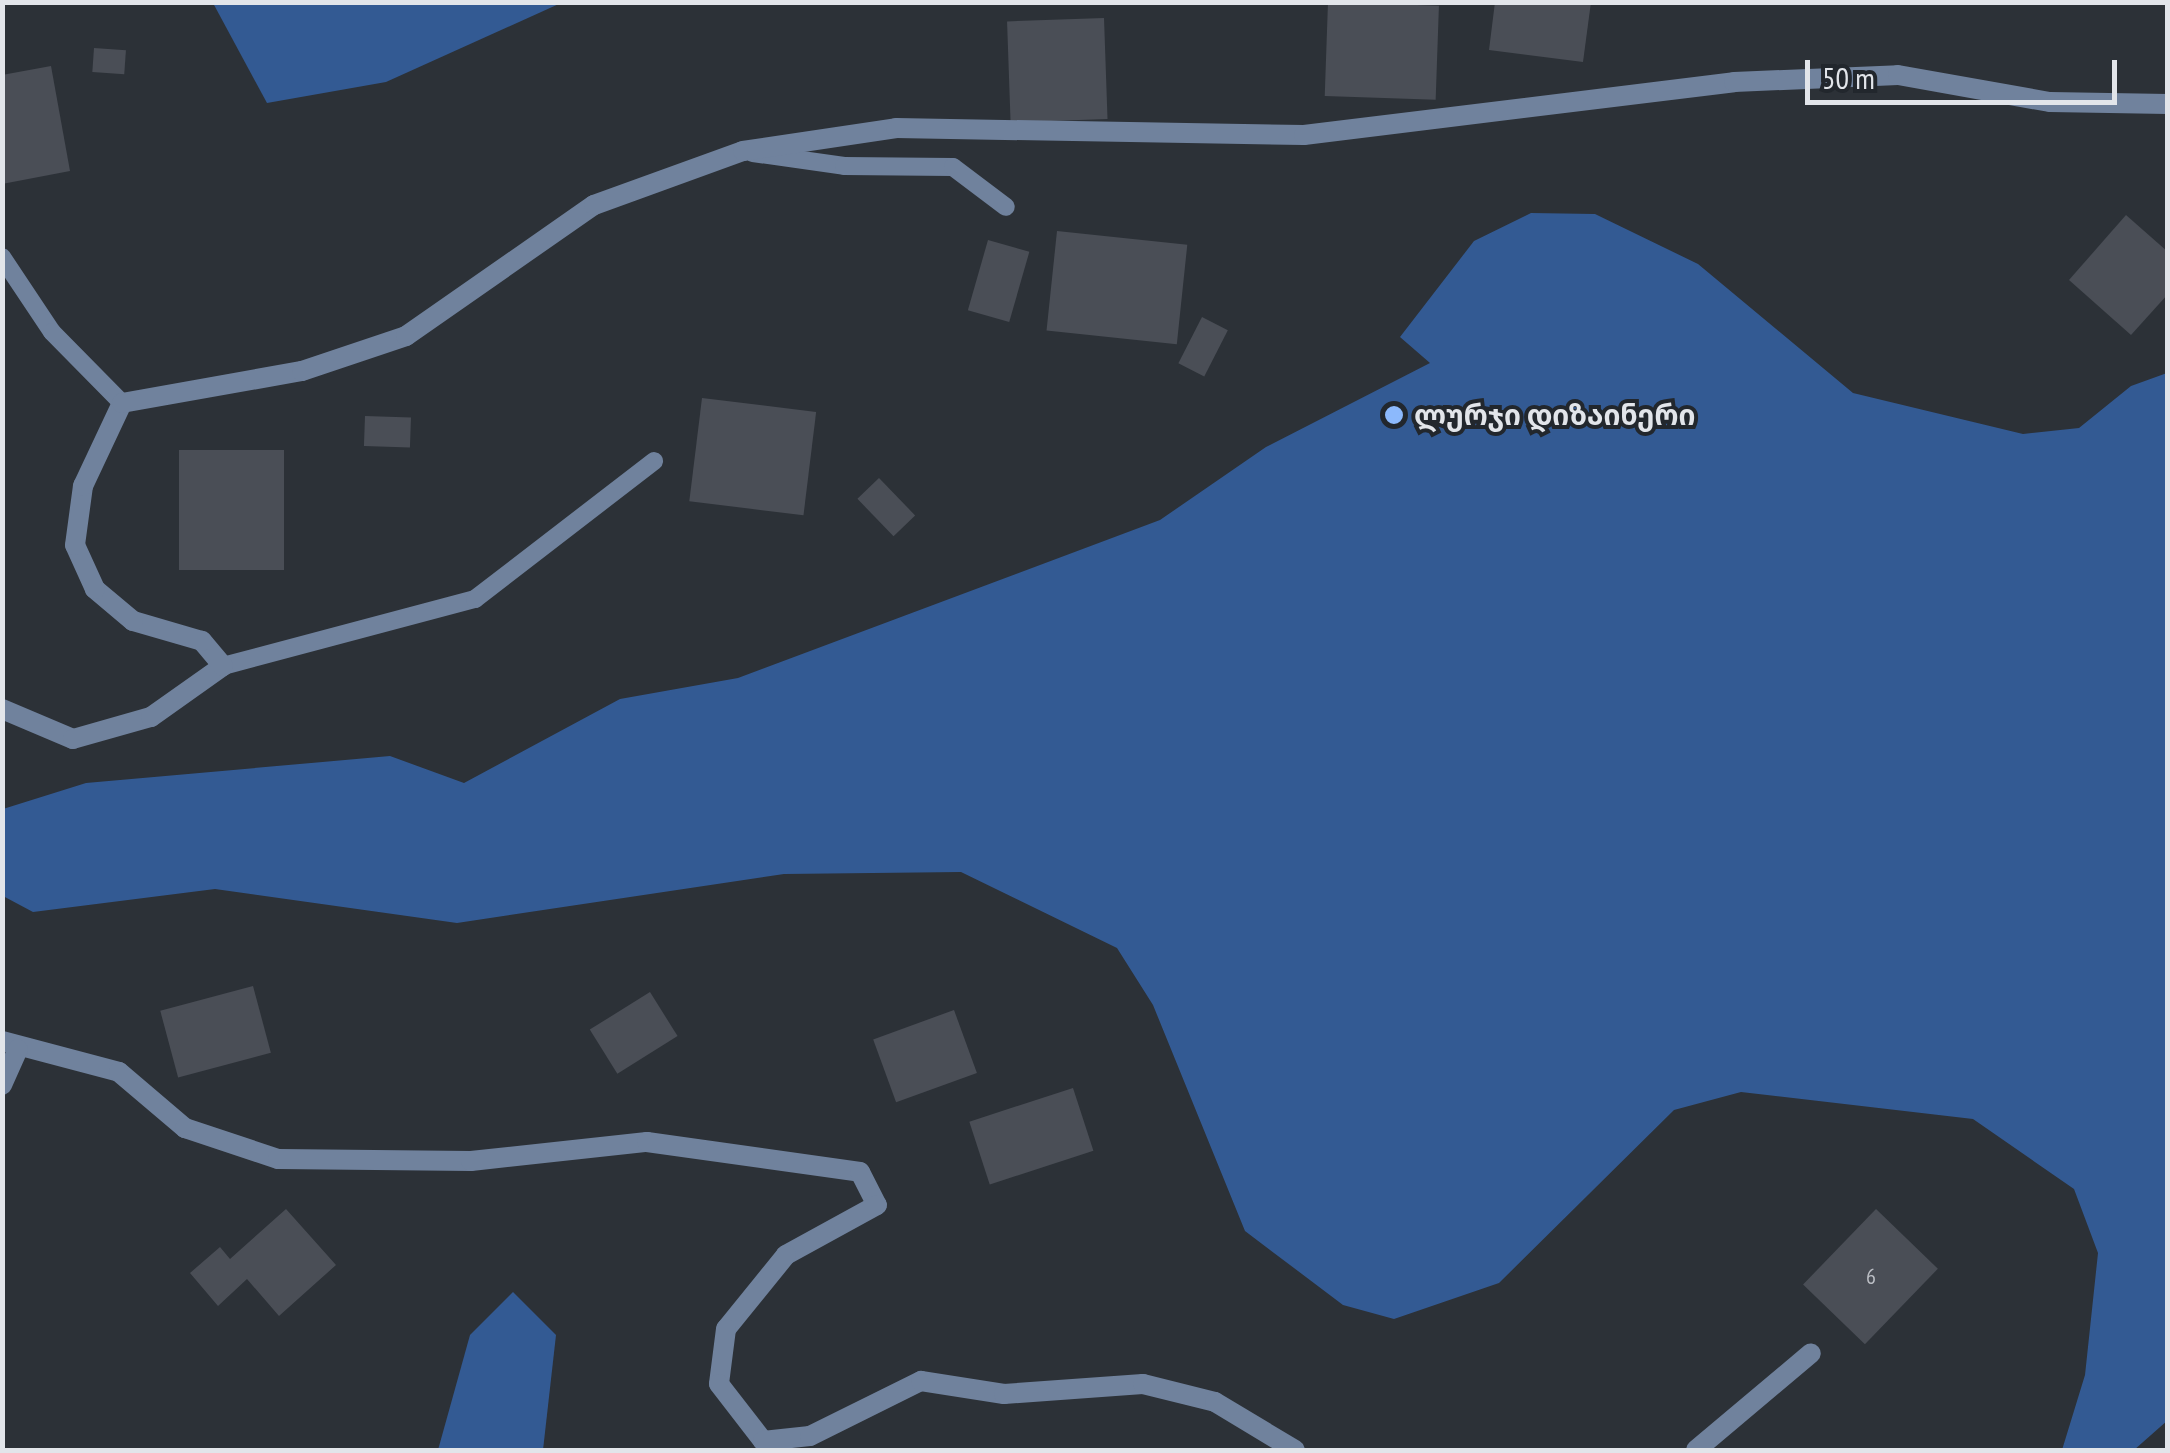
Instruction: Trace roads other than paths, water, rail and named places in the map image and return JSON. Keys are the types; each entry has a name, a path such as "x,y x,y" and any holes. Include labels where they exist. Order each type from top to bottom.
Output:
{"street":[{"path":"2,709 73,738 151,717 223,666 202,640 133,621 95,589 75,545 83,486 122,404 302,371 406,336 594,206 743,151 896,128 1304,134 1734,82 1898,75 2050,102 2168,104"},
{"path":"2,1085 10,1045 119,1072 185,1128 278,1160 471,1161 647,1142 860,1172 877,1205 786,1256 726,1328 718,1384 763,1441 810,1436 921,1380 1004,1394 1143,1384 1215,1402 1296,1450"},
{"path":"1696,1450 1811,1353"}],"lane":[{"path":"743,151 844,166 952,167 1006,207"},
{"path":"2,257 52,332 122,404"},
{"path":"223,666 474,599 654,461"}],"place":[{"name":"ლურჯი დიზაინერი","path":"1394,415"}]}
